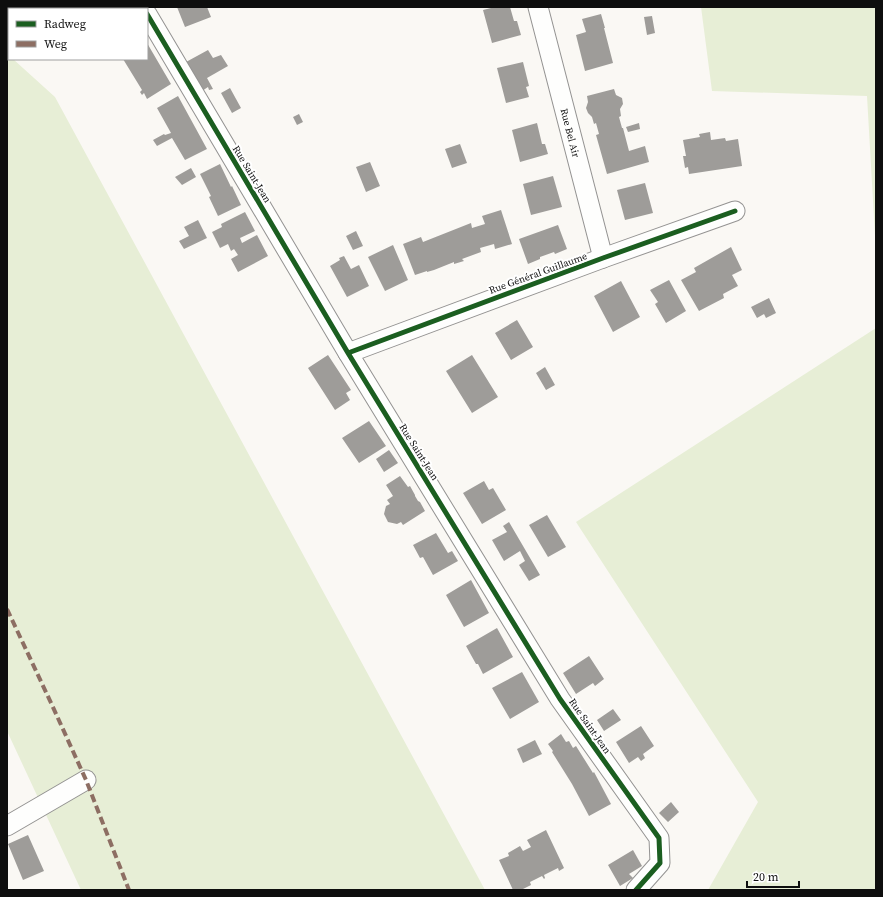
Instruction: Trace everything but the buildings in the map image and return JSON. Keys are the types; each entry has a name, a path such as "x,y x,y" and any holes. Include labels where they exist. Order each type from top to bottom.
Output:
{"street":[{"name":"Rue Bel Air","path":"538,7 603,258"},
{"name":"Rue Saint-Jean","path":"148,16 348,353 560,699 659,838 660,863 636,890"},
{"name":"Rue Général Guillaume","path":"348,353 603,258 735,211"},
{"path":"7,826 86,780"}],"green space":[{"path":"701,7 876,7 876,253 867,96 712,91"},
{"path":"7,53 8,60 14,60 55,97 485,890 81,890 7,731"},
{"path":"876,328 876,890 708,890 758,802 576,522"}],"marked path":[{"path":"7,609 86,780 129,890"}],"cycle path":[{"path":"148,16 348,353 560,699 659,838 660,863 636,890"},
{"path":"348,353 603,258 735,211"}]}
